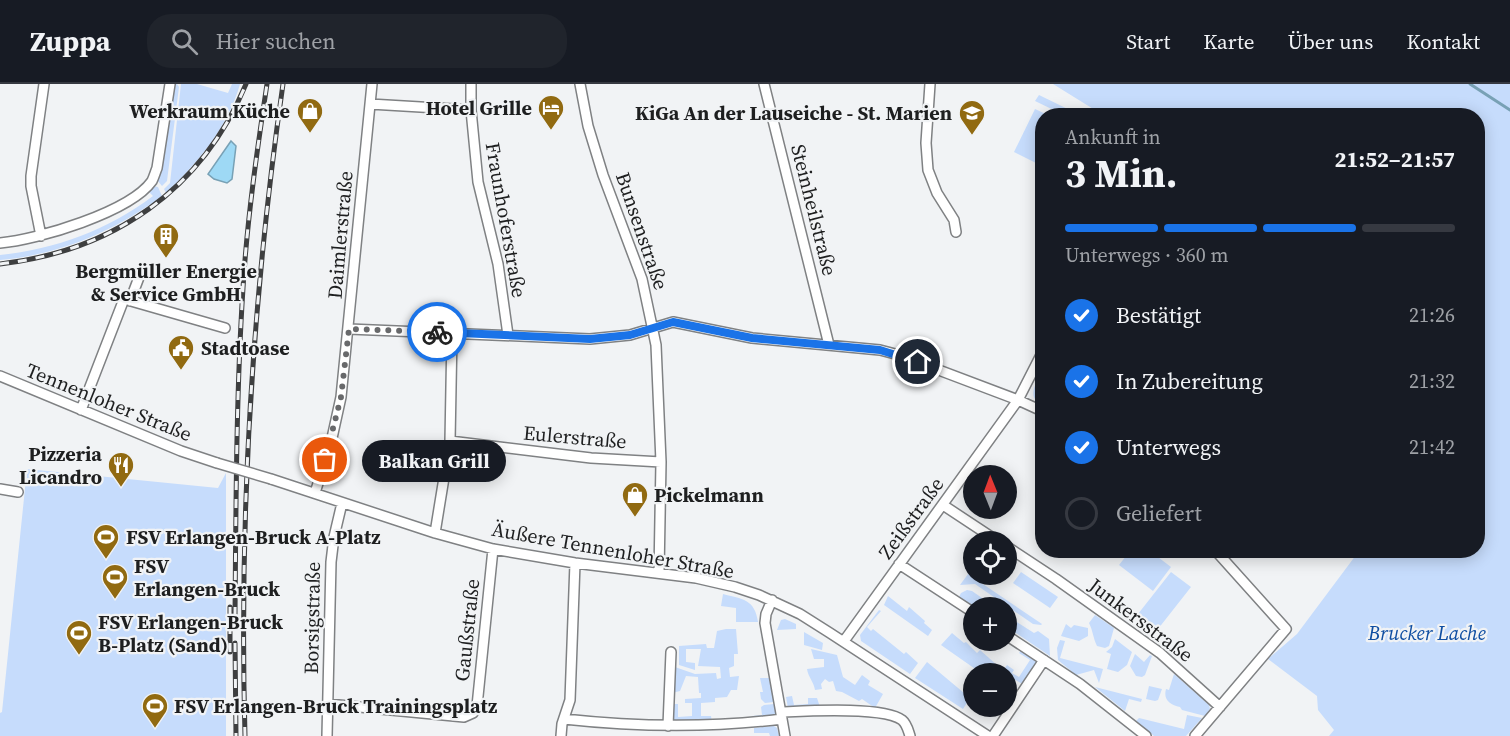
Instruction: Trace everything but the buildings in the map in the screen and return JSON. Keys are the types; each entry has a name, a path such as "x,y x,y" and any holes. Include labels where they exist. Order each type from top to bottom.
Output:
{"street":[{"path":"41,236 31,176 44,84"},
{"path":"0,243 41,236 104,214 143,190 149,184 157,168 170,84"},
{"name":"Daimlerstraße","path":"315,494 332,438 341,397 372,84"},
{"name":"Fraunhoferstraße","path":"471,84 471,110 478,182 498,264 508,335"},
{"name":"Bunsenstraße","path":"580,84 592,141 615,212 642,279 654,328 661,462 659,573"},
{"name":"Steinheilstraße","path":"764,84 829,345"},
{"path":"930,84 926,143 928,170 937,193 954,220 956,232"},
{"path":"370,105 471,110"},
{"path":"130,301 141,272"},
{"path":"81,410 124,299 225,328"},
{"path":"349,329 590,339 630,335 666,323 682,323 752,338 880,350 899,355 1035,408"},
{"path":"435,533 450,441 452,333"},
{"name":"Zeißstraße","path":"844,641 1018,400 1035,367"},
{"name":"Tennenloher Straße","path":"0,376 205,460"},
{"name":"Eulerstraße","path":"450,441 591,458 661,462"},
{"name":"Äußere Tennenloher Straße","path":"205,460 271,479 435,533 493,549 721,584 772,600 844,641 988,736"},
{"path":"0,489 18,492"},
{"name":"Borsigstraße","path":"327,736 331,562 342,503"},
{"path":"943,504 983,531"},
{"name":"Gaußstraße","path":"328,704 464,717 473,713 477,706 493,549"},
{"name":"Junkersstraße","path":"1017,553 1160,654 1220,707"},
{"path":"1195,736 1286,629 1222,558"},
{"path":"561,736 570,700 575,563"},
{"path":"899,564 963,606"},
{"path":"772,600 765,623 785,736"},
{"path":"1017,642 1109,705 1146,736"},
{"path":"668,726 671,652"},
{"path":"993,736 1044,660"},
{"path":"564,719 668,726 728,726 782,716 857,712 894,716 905,723 910,736"}],"green space":[{"path":"173,84 179,87 167,181 162,186 157,180 163,160"},
{"path":"181,84 197,84 228,93 232,84 240,84 235,100 220,129 200,157 166,193 164,189 170,183"},
{"name":"Brucker Lache","path":"1053,84 1510,84 1510,736 1329,736 1334,730 1318,710 1317,696 1268,659 1297,634 1354,558 1485,558 1485,108 1092,108"},
{"path":"1039,95 1066,108 1050,108 1035,101"},
{"path":"1035,109 1035,162 1014,152"},
{"path":"153,186 158,187 162,196 106,230 44,253 0,260 0,255 61,243 100,228 153,196 148,191"},
{"name":"FSV Erlangen-Bruck","path":"27,469 218,488 226,473 226,736 0,736 0,713 2,712"},
{"path":"1124,558 1159,558 1171,567 1153,591 1119,565"},
{"path":"1021,572 1058,597 1050,608 1016,585"},
{"path":"1171,572 1191,587 1158,629 1138,614"},
{"path":"976,585 984,585 1002,597 994,597"},
{"path":"967,590 972,591 981,597 963,597 963,599 959,597"},
{"path":"723,594 751,604 758,622 736,622 736,608 721,606"},
{"path":"888,596 907,611 909,607 925,621 924,623 932,630 928,636 884,605"},
{"path":"1017,607 1042,624 1033,624 1017,613"},
{"path":"879,610 881,611 867,627 871,631 873,629 904,654 906,652 918,663 910,674 861,641 860,635"},
{"path":"1095,615 1114,628 1109,646 1105,648 1097,646 1089,623"},
{"path":"785,619 796,624 796,629 777,630 781,620"},
{"path":"1017,622 1034,633 1038,631 1049,639 1050,656 1017,634"},
{"path":"1066,624 1071,628 1074,625 1088,628 1088,636 1079,641 1061,636"},
{"path":"736,629 738,654 734,654 734,666 729,668 730,677 739,676 737,690 731,690 727,697 715,698 715,702 701,703 701,716 711,716 712,722 673,721 671,708 674,704 678,704 678,717 692,716 692,703 685,703 685,699 701,698 698,677 686,676 680,691 672,693 675,667 695,674 716,673 717,679 721,678 720,667 698,666 701,649 686,649 686,662 695,663 695,670 679,665 679,646 706,644 707,648 714,648 717,631"},
{"path":"804,632 823,643 822,650 804,645"},
{"path":"952,633 963,642 963,651 977,653 981,651 995,663 967,663 941,645"},
{"path":"1115,639 1132,652 1127,665 1118,672 1107,669 1111,654 1106,652 1112,647"},
{"path":"1060,640 1065,641 1060,658 1103,669 1099,683 1094,670 1076,675 1058,660 1057,648"},
{"path":"811,649 837,655 843,677 855,685 862,675 870,681 868,685 883,694 875,708 862,699 859,701 836,691 833,681 829,682 825,679 821,684 822,689 815,690 807,669 824,667 824,659 814,659"},
{"path":"1022,649 1038,662 1024,685 1017,681 1017,676 1019,677 1030,660 1019,653"},
{"path":"1135,654 1144,662 1150,655 1152,656 1145,675 1142,677 1136,676 1130,666"},
{"path":"927,662 963,692 963,709 915,678"},
{"path":"1174,674 1209,705 1210,709 1205,716 1182,710 1168,701 1166,689 1169,690"},
{"path":"760,678 769,678 774,702 765,703 761,699 760,692 763,692"},
{"path":"1149,686 1162,689 1158,700 1146,699"},
{"path":"1095,687 1142,699 1141,702 1129,699 1125,711"},
{"path":"792,696 794,705 808,704 808,698 817,698 820,707 788,708 786,697"},
{"path":"774,704 776,713 774,716 751,720 752,716 762,715 761,707"},
{"path":"1187,715 1202,718 1186,736 1154,736 1136,721 1139,718 1184,729"},
{"path":"774,726 779,736 754,733 754,728"}],"shaded area":[{"path":"231,141 236,146 232,179 227,183 214,179 208,174"}],"waterway":[{"path":"1470,84 1510,110"}],"railway":[{"path":"0,264 41,257 80,245 116,229 149,209 179,184 205,155 227,122 246,84"},
{"path":"235,616 236,493 243,288 250,211 267,84"},
{"path":"245,736 244,572 250,409 263,246 283,84"},
{"path":"230,607 230,652"},
{"path":"235,643 236,736"}],"way so far":[{"path":"325,460 341,397 349,329 437,332"}],"place":[{"name":"Hotel Grille","path":"551,131"},
{"name":"Werkraum Küche","path":"310,134"},
{"name":"KiGa An der Lauseiche - St. Marien","path":"972,136"},
{"name":"Bergmüller Energie & Service GmbH","path":"166,259"},
{"name":"Stadtoase","path":"181,371"},
{"name":"Balkan Grill","path":"325,460"},
{"name":"Pizzeria Licandro","path":"121,488"},
{"name":"Pickelmann","path":"635,518"},
{"name":"FSV Erlangen-Bruck A-Platz","path":"106,560"},
{"name":"FSV Erlangen-Bruck","path":"115,600"},
{"name":"FSV Erlangen-Bruck B-Platz (Sand)","path":"79,656"},
{"name":"FSV Erlangen-Bruck Trainingsplatz","path":"155,729"}],"route":[{"path":"437,332 590,339 630,335 673,322 752,338 880,350 918,362"}]}
